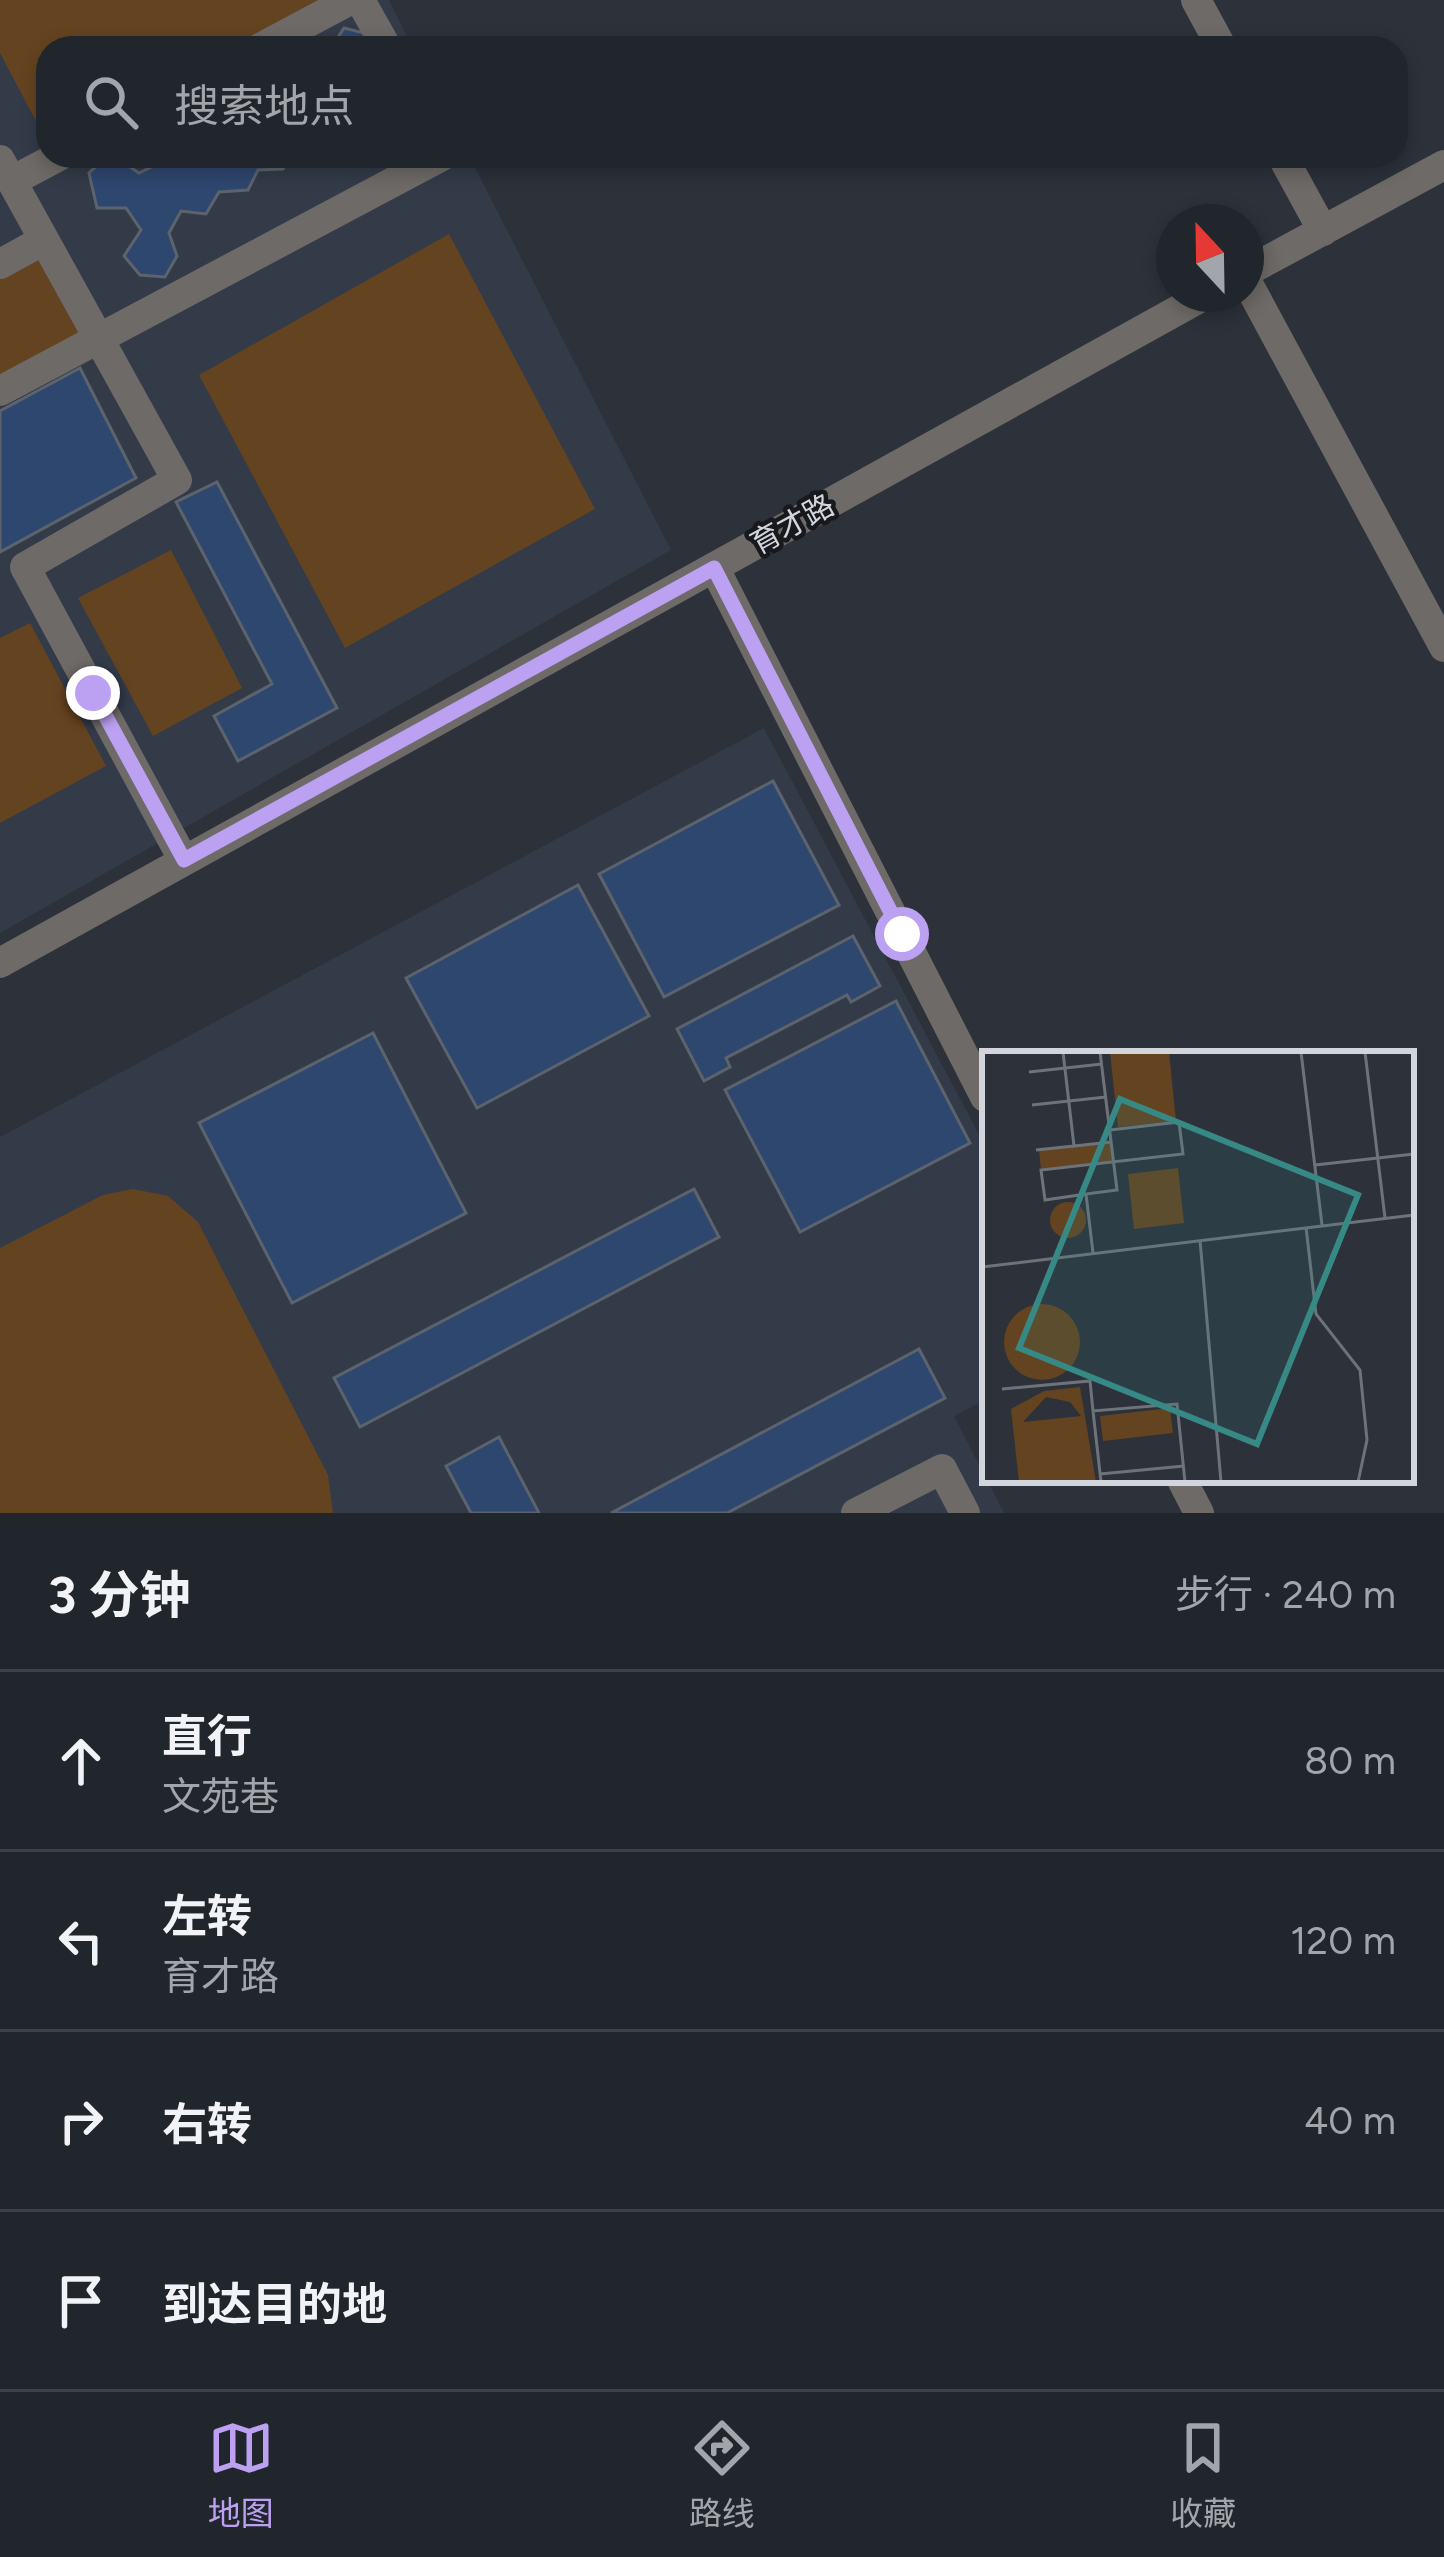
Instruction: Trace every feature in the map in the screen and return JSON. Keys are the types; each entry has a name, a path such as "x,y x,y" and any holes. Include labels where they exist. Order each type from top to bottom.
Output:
{"street":[{"path":"282,36 350,0"},
{"path":"360,0 380,36"},
{"path":"1196,0 1216,36"},
{"path":"36,162 6,170 178,480 12,574 184,860"},
{"path":"1264,265 1444,165"},
{"path":"0,391 419,168"},
{"path":"1289,168 1323,231"},
{"path":"0,264 44,240"},
{"path":"1264,310 1444,647"},
{"name":"育才路","path":"0,963 1175,312"},
{"path":"714,568 982,1090"},
{"path":"856,1513 942,1469 965,1513"},
{"path":"1183,1483 1198,1513"}],"shaded area":[{"path":"0,0 389,0 407,36 36,36 36,168 475,168 671,550 0,933"},
{"path":"0,0 335,0 267,36 36,36 36,121 0,53"},
{"path":"449,234 595,509 345,648 199,375"},
{"path":"44,240 98,337 0,391 0,264"},
{"path":"171,550 242,688 153,736 78,598"},
{"path":"30,623 106,766 0,823 0,638"},
{"path":"764,728 982,1140 982,1402 954,1416 982,1470 982,1483 989,1483 1004,1513 0,1513 0,1137"},
{"path":"133,1189 168,1196 198,1222 328,1475 333,1513 0,1513 0,1248 103,1195"}],"building":[{"path":"344,28 372,36 339,36"},
{"path":"94,168 132,168 139,173 149,168 284,168 258,170 248,190 219,192 206,214 181,211 169,233 177,256 165,277 140,275 124,256 141,230 126,208 97,208 89,173"},
{"path":"80,368 136,478 0,552 0,411"},
{"path":"217,482 337,708 238,761 214,716 272,684 176,502"},
{"path":"773,781 839,905 664,997 599,874"},
{"path":"578,885 649,1016 477,1108 406,978"},
{"path":"853,936 880,986 851,1002 847,995 726,1058 730,1067 704,1081 677,1029"},
{"path":"896,1001 970,1143 800,1232 725,1090"},
{"path":"373,1033 466,1213 292,1303 199,1123"},
{"path":"694,1189 719,1237 360,1427 334,1378"},
{"path":"919,1349 945,1398 727,1513 611,1513"},
{"path":"499,1437 539,1513 471,1513 446,1466"}],"route":[{"path":"93,693 184,860 714,568 902,934"}]}
